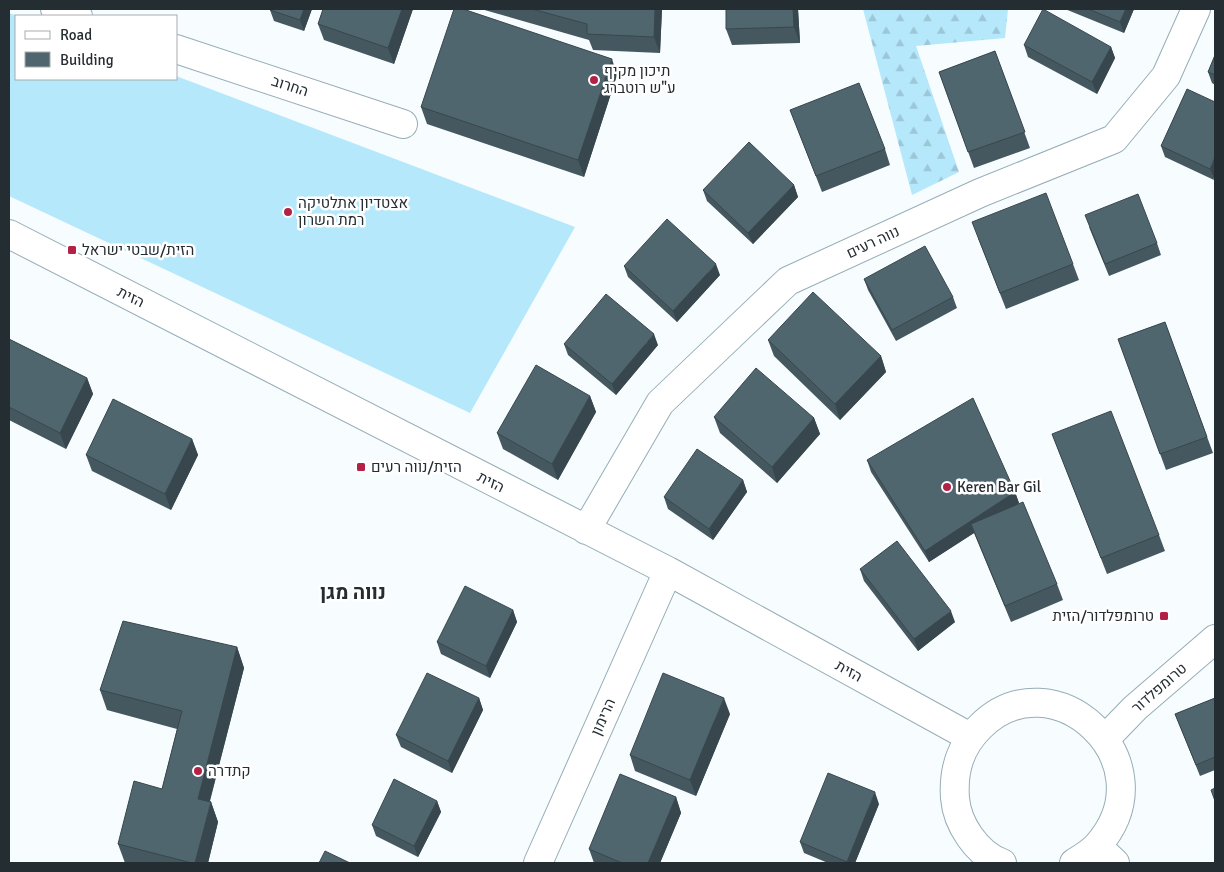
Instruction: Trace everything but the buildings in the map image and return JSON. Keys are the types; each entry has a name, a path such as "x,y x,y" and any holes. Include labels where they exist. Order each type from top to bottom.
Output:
{"street":[{"path":"55,9 75,15"},
{"name":"נווה רעים","path":"586,530 660,403 788,281 980,193 1114,138 1166,76 1196,9"},
{"name":"החרוב","path":"178,50 404,124"},
{"name":"הזית","path":"9,234 668,571 970,737"},
{"name":"הרימון","path":"538,863 668,571"},
{"name":"טרומפלדור","path":"1106,738 1135,708 1215,639"},
{"path":"1002,863 974,855 955,805 954,789 958,758 970,737 988,719 1012,707 1038,703 1064,707 1087,720 1106,738 1118,765 1121,794 1106,855 1074,863"}],"green space":[{"path":"863,9 1008,9 1005,38 916,46 959,172 912,195"},
{"name":"אצטדיון אתלטיקה רמת השרון","path":"9,13 15,15 15,80 178,80 178,77 575,227 470,413 9,196"}],"place":[{"name":"תיכון מקיף ע\"ש רוטברג","path":"594,80"},
{"name":"אצטדיון אתלטיקה רמת השרון","path":"288,212"},
{"name":"הזית/שבטי ישראל","path":"72,250"},
{"name":"הזית/נווה רעים","path":"361,467"},
{"name":"Keren Bar Gil","path":"947,487"},
{"name":"טרומפלדור/הזית","path":"1164,616"},
{"name":"קתדרה","path":"198,771"}],"district":[{"name":"נווה מגן","path":"353,592"}]}
